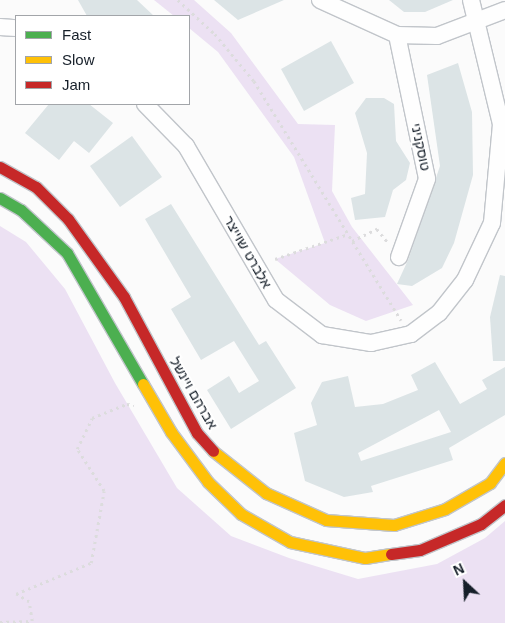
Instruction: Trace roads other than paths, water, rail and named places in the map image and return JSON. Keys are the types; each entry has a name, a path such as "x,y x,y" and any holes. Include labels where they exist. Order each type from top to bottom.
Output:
{"main road":[{"name":"אברהם ויינשל","path":"0,167 36,187 68,219 124,297 197,433 222,462 266,494 326,520 394,525 445,510 490,483 505,463"},
{"path":"0,198 21,210 67,253 156,407 208,482 241,514 290,542 365,558 420,550 481,524 505,505"}],"street":[{"path":"320,0 397,35 437,36 478,22 505,10"},
{"name":"אלברט שוייצר","path":"146,105 186,146 276,300 322,335 372,344 410,334 439,313 465,280 492,223 501,124 478,22 471,0"},
{"path":"0,27 15,28"},
{"name":"טוסקניני","path":"397,35 427,178 399,257"}]}
